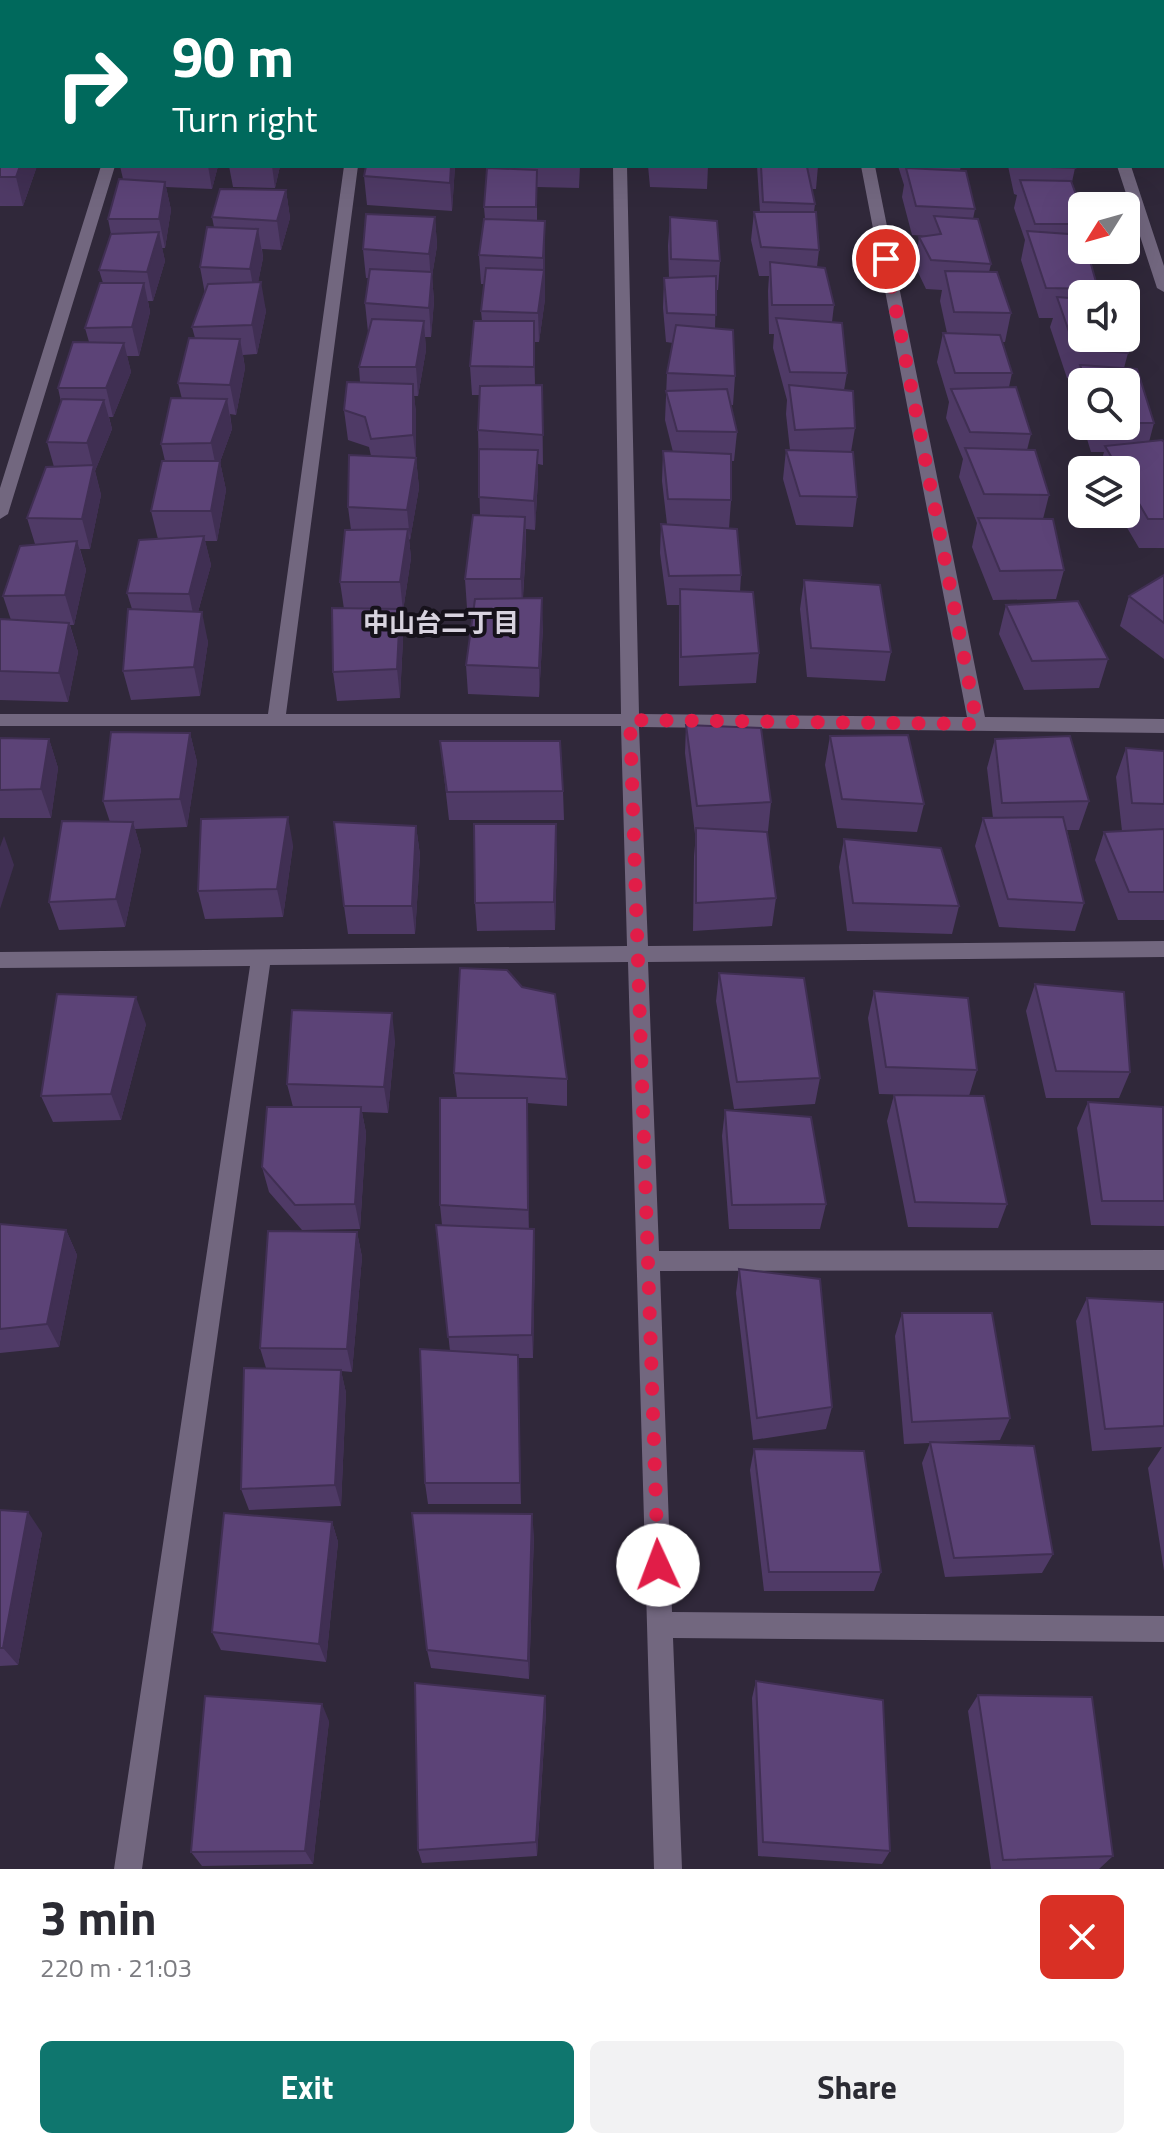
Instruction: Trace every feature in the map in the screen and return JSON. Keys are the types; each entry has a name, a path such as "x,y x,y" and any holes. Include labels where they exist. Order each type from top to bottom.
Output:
{"street":[{"path":"0,514 107,168"},
{"path":"276,720 351,168"},
{"path":"620,168 630,720 668,1869"},
{"path":"868,168 977,724"},
{"path":"1125,168 1164,288"},
{"path":"0,720 630,720 1164,726"},
{"path":"0,960 1164,949"},
{"path":"128,1869 261,958"},
{"path":"648,1261 1164,1260"},
{"path":"660,1625 1164,1629"}],"building":[{"path":"0,168 19,168 16,177 0,177"},
{"path":"366,168 451,168 450,183 364,176"},
{"path":"487,168 537,170 536,207 484,207"},
{"path":"761,168 807,168 815,204 763,202"},
{"path":"906,168 966,171 975,209 916,206"},
{"path":"119,179 165,182 159,219 108,219"},
{"path":"1020,180 1071,181 1075,192 1068,192 1068,224 1035,224"},
{"path":"220,189 286,190 277,221 212,217"},
{"path":"754,212 816,212 819,250 761,247"},
{"path":"366,214 435,217 429,254 363,249"},
{"path":"934,216 978,219 991,264 931,260 919,237 941,234"},
{"path":"670,217 717,221 720,261 671,259"},
{"path":"484,219 545,221 543,258 479,255"},
{"path":"207,227 258,229 250,269 200,267"},
{"path":"1027,231 1068,234 1068,264 1091,264 1095,280 1068,280 1068,288 1046,288"},
{"path":"159,232 147,272 99,270 111,234"},
{"path":"770,262 825,268 834,305 772,305"},
{"path":"486,268 544,270 538,313 481,311"},
{"path":"370,269 432,272 429,308 365,303"},
{"path":"945,271 997,272 1011,313 954,312"},
{"path":"716,276 716,315 667,313 664,278"},
{"path":"261,282 252,325 192,327 208,284"},
{"path":"100,283 144,283 132,327 85,328"},
{"path":"1057,297 1068,298 1068,329"},
{"path":"776,318 842,323 847,373 790,372"},
{"path":"372,319 424,321 416,367 359,367"},
{"path":"474,321 534,321 534,367 470,366"},
{"path":"676,325 733,330 735,376 667,373"},
{"path":"943,333 1000,335 1012,373 955,373"},
{"path":"189,338 240,339 230,385 178,383"},
{"path":"73,342 124,343 106,388 58,388"},
{"path":"1080,365 1123,368 1081,368"},
{"path":"1140,379 1154,423 1140,423"},
{"path":"347,382 413,384 413,435 371,439 365,417 344,410"},
{"path":"542,385 543,435 478,430 480,386"},
{"path":"789,385 853,391 855,428 795,430"},
{"path":"1016,387 1031,434 970,432 951,389"},
{"path":"727,389 737,432 677,431 666,391"},
{"path":"171,398 227,399 211,443 161,444"},
{"path":"62,399 104,400 87,443 47,442"},
{"path":"1164,442 1164,519 1148,519 1140,505 1140,456 1111,456 1105,446"},
{"path":"965,448 1035,450 1049,495 984,494"},
{"path":"479,449 538,450 534,501 479,497"},
{"path":"786,450 853,452 857,497 800,496"},
{"path":"663,451 731,454 731,500 668,499"},
{"path":"349,455 416,458 407,510 348,507"},
{"path":"162,461 220,461 211,511 151,511"},
{"path":"94,465 82,519 27,518 46,467"},
{"path":"473,515 525,517 521,579 465,579"},
{"path":"978,518 1053,519 1064,570 1000,571"},
{"path":"661,524 737,529 741,575 669,576"},
{"path":"408,529 400,582 340,582 345,530"},
{"path":"204,536 189,594 127,593 139,540"},
{"path":"77,541 65,595 3,596 20,546"},
{"path":"1164,575 1164,623 1129,596"},
{"path":"804,580 880,585 891,652 811,648"},
{"path":"680,589 753,592 759,653 681,657"},
{"path":"542,598 539,668 466,665 475,599"},
{"path":"1078,601 1108,659 1032,661 1006,605"},
{"path":"332,608 400,609 397,669 333,672"},
{"path":"128,609 202,612 194,667 123,671"},
{"path":"0,619 69,623 59,673 0,671"},
{"path":"686,725 761,728 771,802 697,806"},
{"path":"111,732 190,733 180,799 103,801"},
{"path":"908,735 924,804 842,799 830,736"},
{"path":"1070,736 1089,801 1002,803 995,739"},
{"path":"0,738 49,739 41,789 0,790"},
{"path":"440,741 560,741 563,791 447,792"},
{"path":"1126,748 1164,751 1164,804 1132,803"},
{"path":"288,817 277,889 198,891 201,819"},
{"path":"1063,817 1084,903 1008,899 983,818"},
{"path":"62,821 133,822 116,899 49,902"},
{"path":"334,822 416,826 412,906 344,906"},
{"path":"474,824 556,824 554,902 475,903"},
{"path":"696,828 767,832 776,898 696,903"},
{"path":"1164,829 1164,892 1129,892 1104,832"},
{"path":"844,839 941,848 959,906 853,903"},
{"path":"460,968 507,970 522,987 555,994 567,1079 454,1073"},
{"path":"719,973 804,978 820,1078 737,1082"},
{"path":"1035,984 1124,992 1130,1072 1056,1071"},
{"path":"874,991 968,998 977,1070 886,1067"},
{"path":"57,994 136,997 111,1094 41,1096"},
{"path":"292,1010 392,1013 384,1087 287,1084"},
{"path":"894,1095 984,1096 1007,1204 915,1202"},
{"path":"440,1098 527,1098 528,1210 440,1205"},
{"path":"1088,1102 1163,1107 1164,1201 1102,1201"},
{"path":"267,1107 361,1107 355,1204 295,1205 262,1167"},
{"path":"725,1110 811,1117 826,1204 732,1205"},
{"path":"0,1224 66,1230 47,1324 0,1329"},
{"path":"436,1225 534,1229 532,1335 448,1337"},
{"path":"268,1231 357,1232 347,1349 260,1348"},
{"path":"739,1269 820,1279 832,1407 757,1418"},
{"path":"1087,1298 1164,1302 1164,1426 1105,1429"},
{"path":"902,1313 992,1313 1010,1418 912,1422"},
{"path":"420,1349 518,1355 520,1483 425,1483"},
{"path":"244,1368 341,1370 335,1485 241,1489"},
{"path":"930,1442 1034,1446 1053,1554 954,1558"},
{"path":"754,1449 864,1451 881,1572 769,1572"},
{"path":"0,1510 28,1512 3,1648 0,1648"},
{"path":"224,1513 332,1522 319,1644 212,1632"},
{"path":"412,1513 532,1514 528,1661 427,1650"},
{"path":"756,1681 883,1700 890,1851 763,1842"},
{"path":"415,1683 545,1696 536,1842 418,1850"},
{"path":"978,1695 1092,1697 1113,1856 1003,1860"},
{"path":"205,1696 322,1704 305,1851 191,1852"}],"district":[{"name":"中山台二丁目","path":"441,623"}],"route":[{"path":"658,1565 630,720 977,724 886,259"}]}
